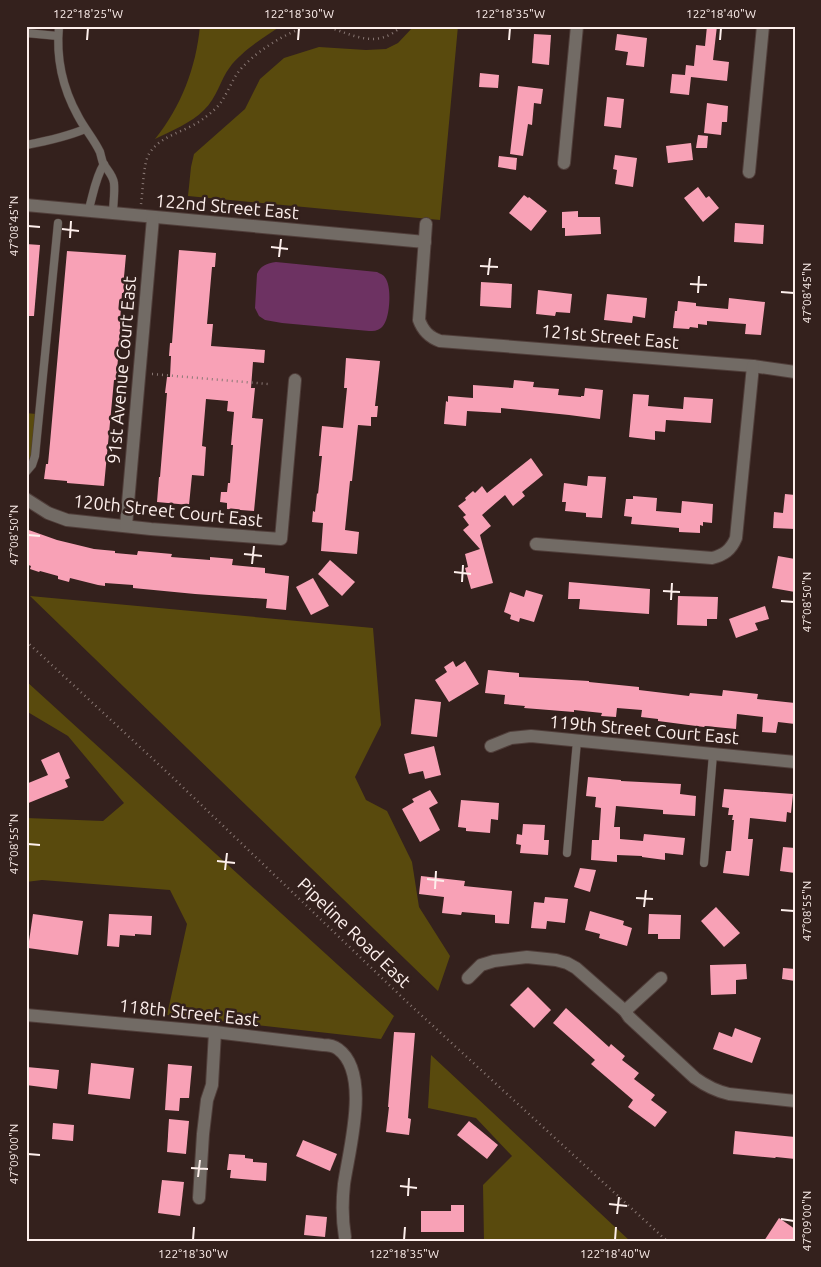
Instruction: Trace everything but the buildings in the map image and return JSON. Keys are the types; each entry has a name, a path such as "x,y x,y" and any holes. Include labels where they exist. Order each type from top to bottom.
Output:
{"street":[{"path":"564,163 577,26"},
{"path":"749,172 763,26"},
{"name":"122nd Street East","path":"26,206 425,242"},
{"name":"91st Avenue Court East","path":"126,526 153,218"},
{"path":"425,242 426,224"},
{"name":"121st Street East","path":"425,242 419,320 424,331 434,339 753,366 795,372"},
{"path":"536,544 712,558 728,551 736,538 753,366"},
{"name":"120th Street Court East","path":"26,499 48,513 67,520 281,539 295,380"},
{"name":"119th Street Court East","path":"491,746 511,738 531,736 795,762"},
{"path":"468,978 481,965 494,961 527,957 567,963 576,968 625,1011 695,1078 711,1088 729,1094 795,1101"},
{"path":"625,1011 661,978"},
{"name":"118th Street East","path":"26,1015 215,1032 336,1047 349,1061 353,1070 357,1095 344,1186 342,1217 345,1237"},
{"path":"199,1198 203,1134 207,1100 212,1085 215,1032"}],"lane":[{"path":"59,26 61,69 65,85 71,102 85,129 111,173 114,183 113,214"},
{"path":"26,33 58,36"},
{"path":"26,144 72,135 85,129"},
{"path":"88,212 96,181 104,164"},
{"path":"26,472 32,465 35,456 58,224"},
{"path":"567,853 577,741"},
{"path":"704,864 713,754"}],"path":[{"path":"141,208 146,164 149,155 156,146 167,138 202,120 216,108 223,100 236,74 250,60 293,31 310,26"},
{"path":"325,26 373,40 393,34 402,26"},
{"path":"152,374 268,384"},
{"name":"Pipeline Road East","path":"26,641 408,1002 667,1241"}],"shaded area":[{"path":"200,26 281,26 235,61 212,100 199,115 155,139 172,114 186,86 195,57"},
{"path":"414,26 458,26 440,220 188,196 194,154 245,109 260,79 284,58 319,47 366,50 386,49 398,43"},
{"path":"276,262 377,272 381,274 386,279 389,290 388,312 384,325 378,330 369,331 265,320 259,316 255,308 257,274 264,265"},
{"path":"26,413 36,414 31,457 26,464"},
{"path":"30,596 373,628 381,725 355,777 366,800 387,811 412,862 419,907 450,956 438,991"},
{"path":"26,681 394,1016 381,1039 167,1015 187,924 170,890 42,880 26,882 26,818 103,821 124,803 68,736 26,711"},
{"path":"431,1055 630,1241 484,1241 483,1185 512,1156 476,1118 428,1108"}]}
